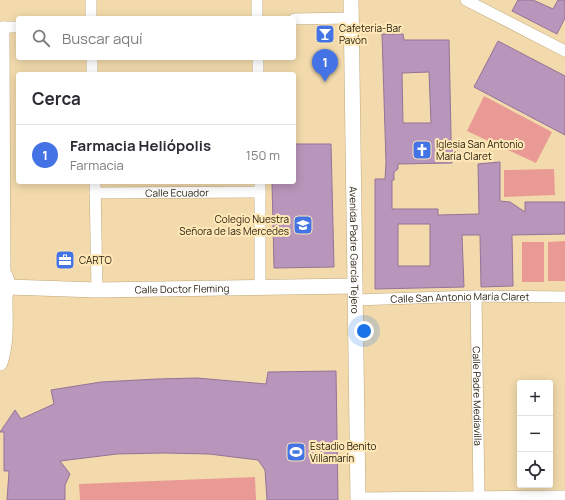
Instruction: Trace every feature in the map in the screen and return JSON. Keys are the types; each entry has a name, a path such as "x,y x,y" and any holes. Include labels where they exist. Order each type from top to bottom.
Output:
{"street":[{"path":"91,0 91,16"},
{"path":"257,0 257,16"},
{"name":"Avenida Padre García Tejero","path":"351,0 358,499"},
{"path":"466,0 565,51"},
{"path":"296,19 351,18"},
{"path":"0,363 4,351 6,333 4,286 2,27 16,27"},
{"path":"92,60 92,72"},
{"path":"258,60 258,72"},
{"path":"94,184 97,290"},
{"path":"260,187 260,287"},
{"name":"Calle Ecuador","path":"95,193 260,187"},
{"name":"Calle Doctor Fleming","path":"4,286 97,290 260,287 355,293"},
{"name":"Calle San Antonio María Claret","path":"355,293 565,297"},
{"name":"Calle Padre Mediavilla","path":"476,296 479,497"},
{"path":"358,499 565,496"}],"shaded area":[{"path":"484,96 552,132 536,163 467,131"},
{"path":"554,169 555,195 504,197 504,170"},
{"path":"565,241 565,281 548,281 548,242"},
{"path":"522,242 544,242 544,282 522,282"},
{"path":"255,477 256,500 80,500 79,484"}],"building":[{"path":"518,0 533,0 553,9 558,0 565,0 565,18 557,34 512,11"},
{"path":"382,34 403,34 404,40 449,40 451,141 456,144 458,149 452,157 452,163 398,164 398,169 394,172 394,180 392,180 392,209 438,209 438,215 479,214 478,164 500,162 500,201 510,202 525,212 525,202 565,202 565,234 512,235 513,286 481,287 480,235 462,235 464,287 375,289 375,179 385,179 386,163","holes":["429,72 431,123 403,123 402,73","398,224 430,224 430,266 398,266"]},
{"path":"498,41 565,76 565,135 474,87"},
{"name":"Colegio Nuestra Señora de las Mercedes","path":"296,144 331,144 334,267 274,268 272,184 296,184"},
{"path":"336,371 338,500 267,500 265,470 258,460 209,454 164,453 117,454 60,461 70,474 65,485 65,500 7,500 9,471 4,471 4,432 0,432 15,410 21,419 54,404 51,390 101,382 157,379 197,378 266,384 268,372"}],"place":[{"name":"Cafetería-Bar Pavón","path":"325,34"},
{"name":"Farmacia Heliópolis","path":"325,82"},
{"name":"Iglesia San Antonio María Claret","path":"422,150"},
{"name":"Colegio Nuestra Señora de las Mercedes","path":"303,225"},
{"name":"CARTO","path":"65,260"},
{"name":"Estadio Benito Villamarín","path":"296,452"}]}
